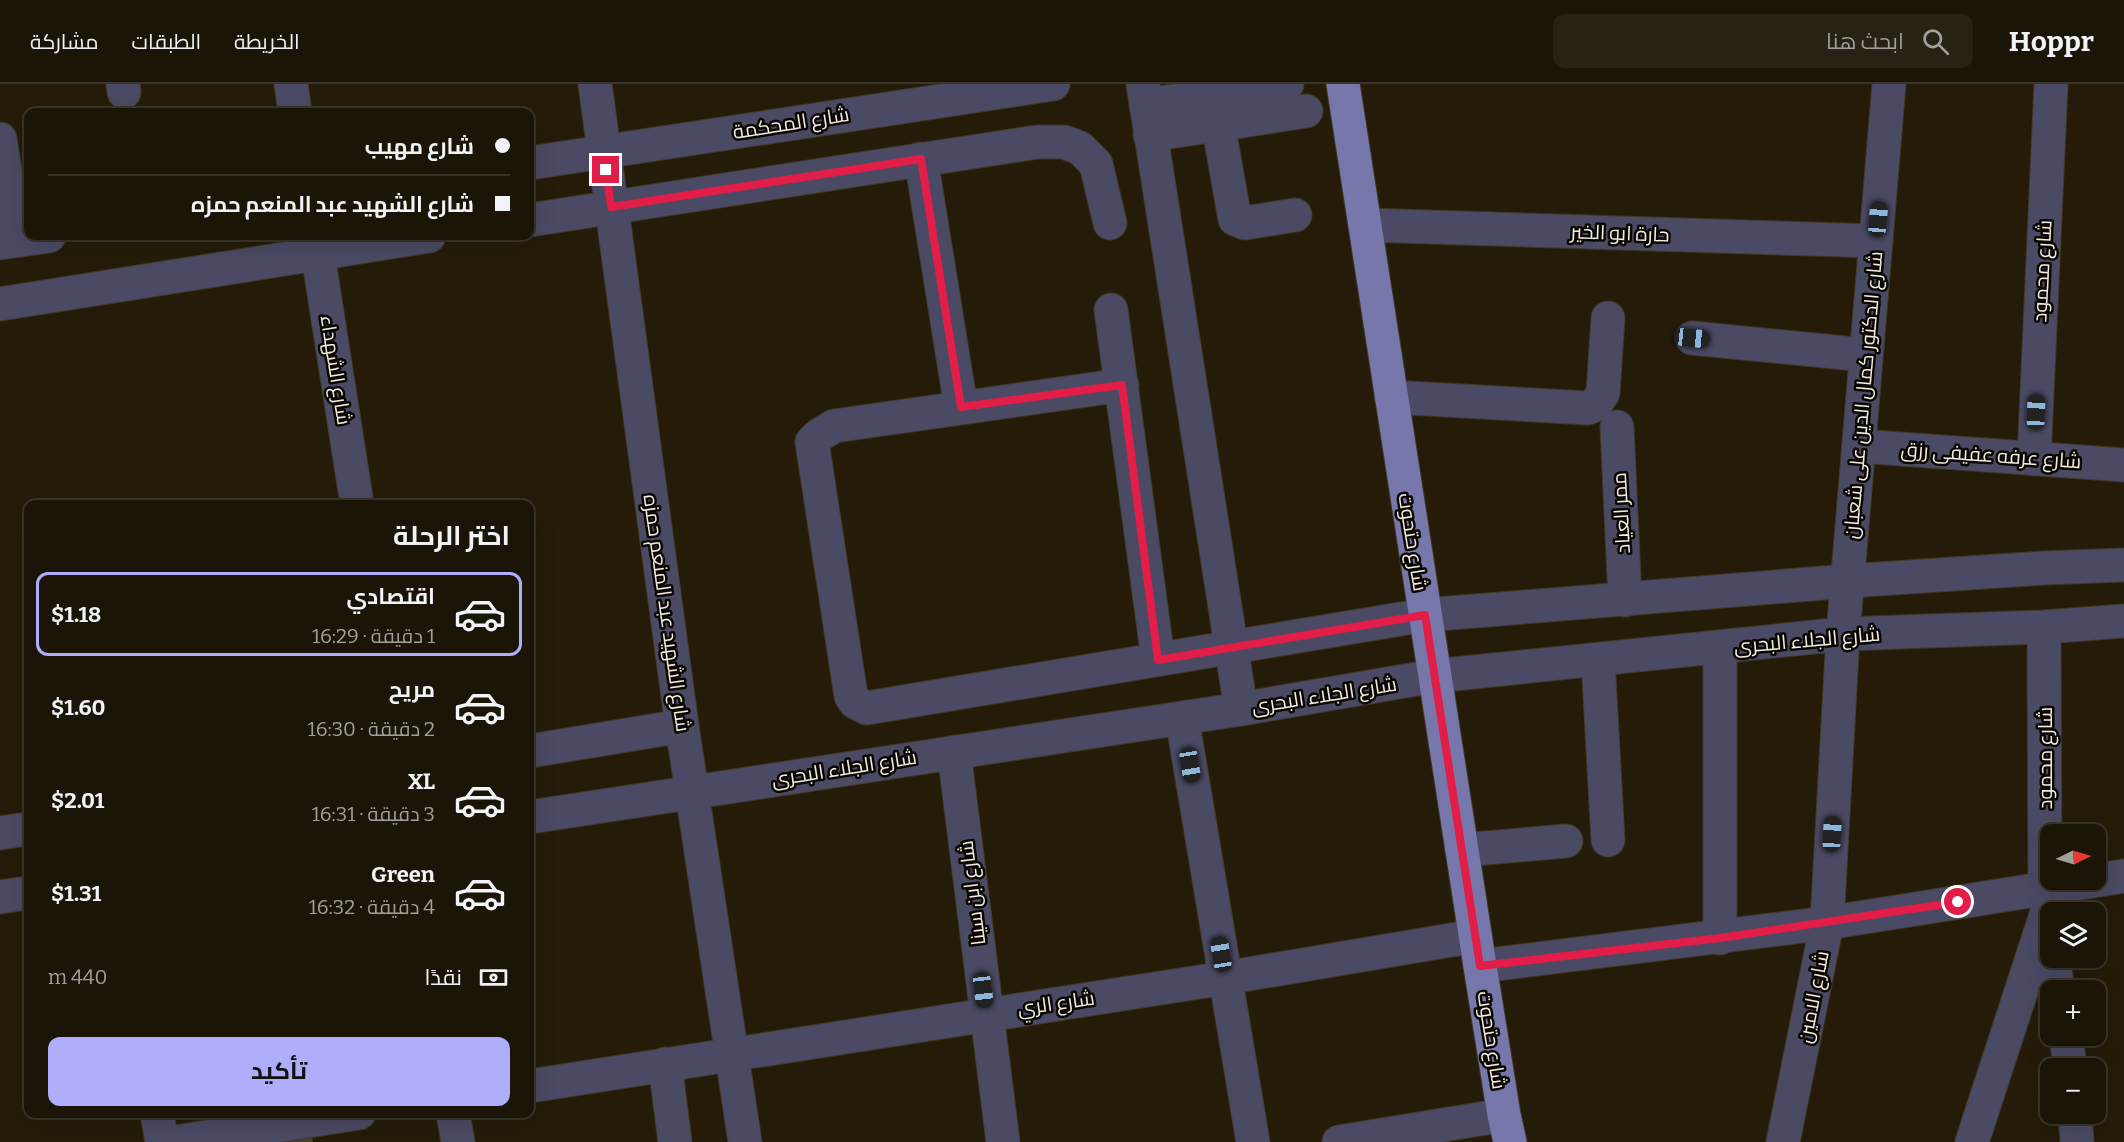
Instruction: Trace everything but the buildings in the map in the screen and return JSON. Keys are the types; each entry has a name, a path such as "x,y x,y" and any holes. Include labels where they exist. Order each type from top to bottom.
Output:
{"main road":[{"name":"شارع حتحوت","path":"1343,84 1434,676 1507,1128"}],"street":[{"path":"291,84 294,108"},
{"name":"شارع الشهيد عبد المنعم حمزه","path":"595,84 682,726 745,1142"},
{"name":"شارع المحكمة","path":"534,162 604,151 862,98 1053,84"},
{"path":"1146,108 1287,84"},
{"name":"شارع الدكتور كمال الدين على شعبان","path":"1843,634 1889,84"},
{"name":"شارع محمود","path":"2034,459 2051,84"},
{"path":"1146,108 1218,124 1305,111"},
{"path":"1146,108 1241,709"},
{"path":"1218,124 1235,219 1245,223 1295,214"},
{"path":"0,139 8,242 24,240"},
{"path":"534,218 1037,142 1064,142 1080,148 1096,164 1110,223"},
{"path":"921,159 961,407"},
{"name":"حارة ابو الخير","path":"1365,225 1876,242"},
{"path":"0,304 316,244 372,240"},
{"name":"شارع الشهداء","path":"316,244 356,500"},
{"path":"1111,310 1158,660"},
{"path":"1391,398 1588,408 1600,400 1603,393 1608,318"},
{"path":"1692,338 1866,356"},
{"path":"1122,385 834,426 812,442 851,696 855,702 867,708 1425,615 1848,581 2124,565"},
{"name":"ممر العياد","path":"1617,427 1625,600"},
{"name":"شارع عرفه عفيفى رزق","path":"1859,446 2124,465"},
{"name":"شارع الجلاء البحرى","path":"534,816 1241,709 1434,676 1843,634 2044,627 2124,621"},
{"name":"شارع محمود","path":"2044,627 2048,902"},
{"name":"شارع الامين","path":"1784,1142 1827,923 1843,634"},
{"path":"1720,647 1720,938"},
{"path":"1598,660 1608,840"},
{"path":"1182,717 1253,1142"},
{"path":"534,750 682,726"},
{"name":"شارع ابن سينا","path":"954,752 1002,1142"},
{"path":"0,833 24,830"},
{"path":"1462,850 1566,841"},
{"name":"شارع الري","path":"2069,902 2124,876"},
{"path":"0,897 24,894"},
{"name":"شارع الري","path":"534,1085 986,1013 1225,978 1478,951 1720,938 1827,923 2040,912"},
{"name":"شارع محمود","path":"1972,1142 2040,936"},
{"path":"665,1065 675,1142"},
{"path":"158,1118 162,1142"},
{"path":"176,1142 327,1118"},
{"path":"454,1118 458,1142"},
{"path":"2076,1124 2077,1142"},
{"path":"1339,1142 1507,1128"}],"route":[{"path":"606,170 611,207 921,159 961,407 1122,385 1158,660 1425,615 1480,966 1720,938 1958,902"}]}
